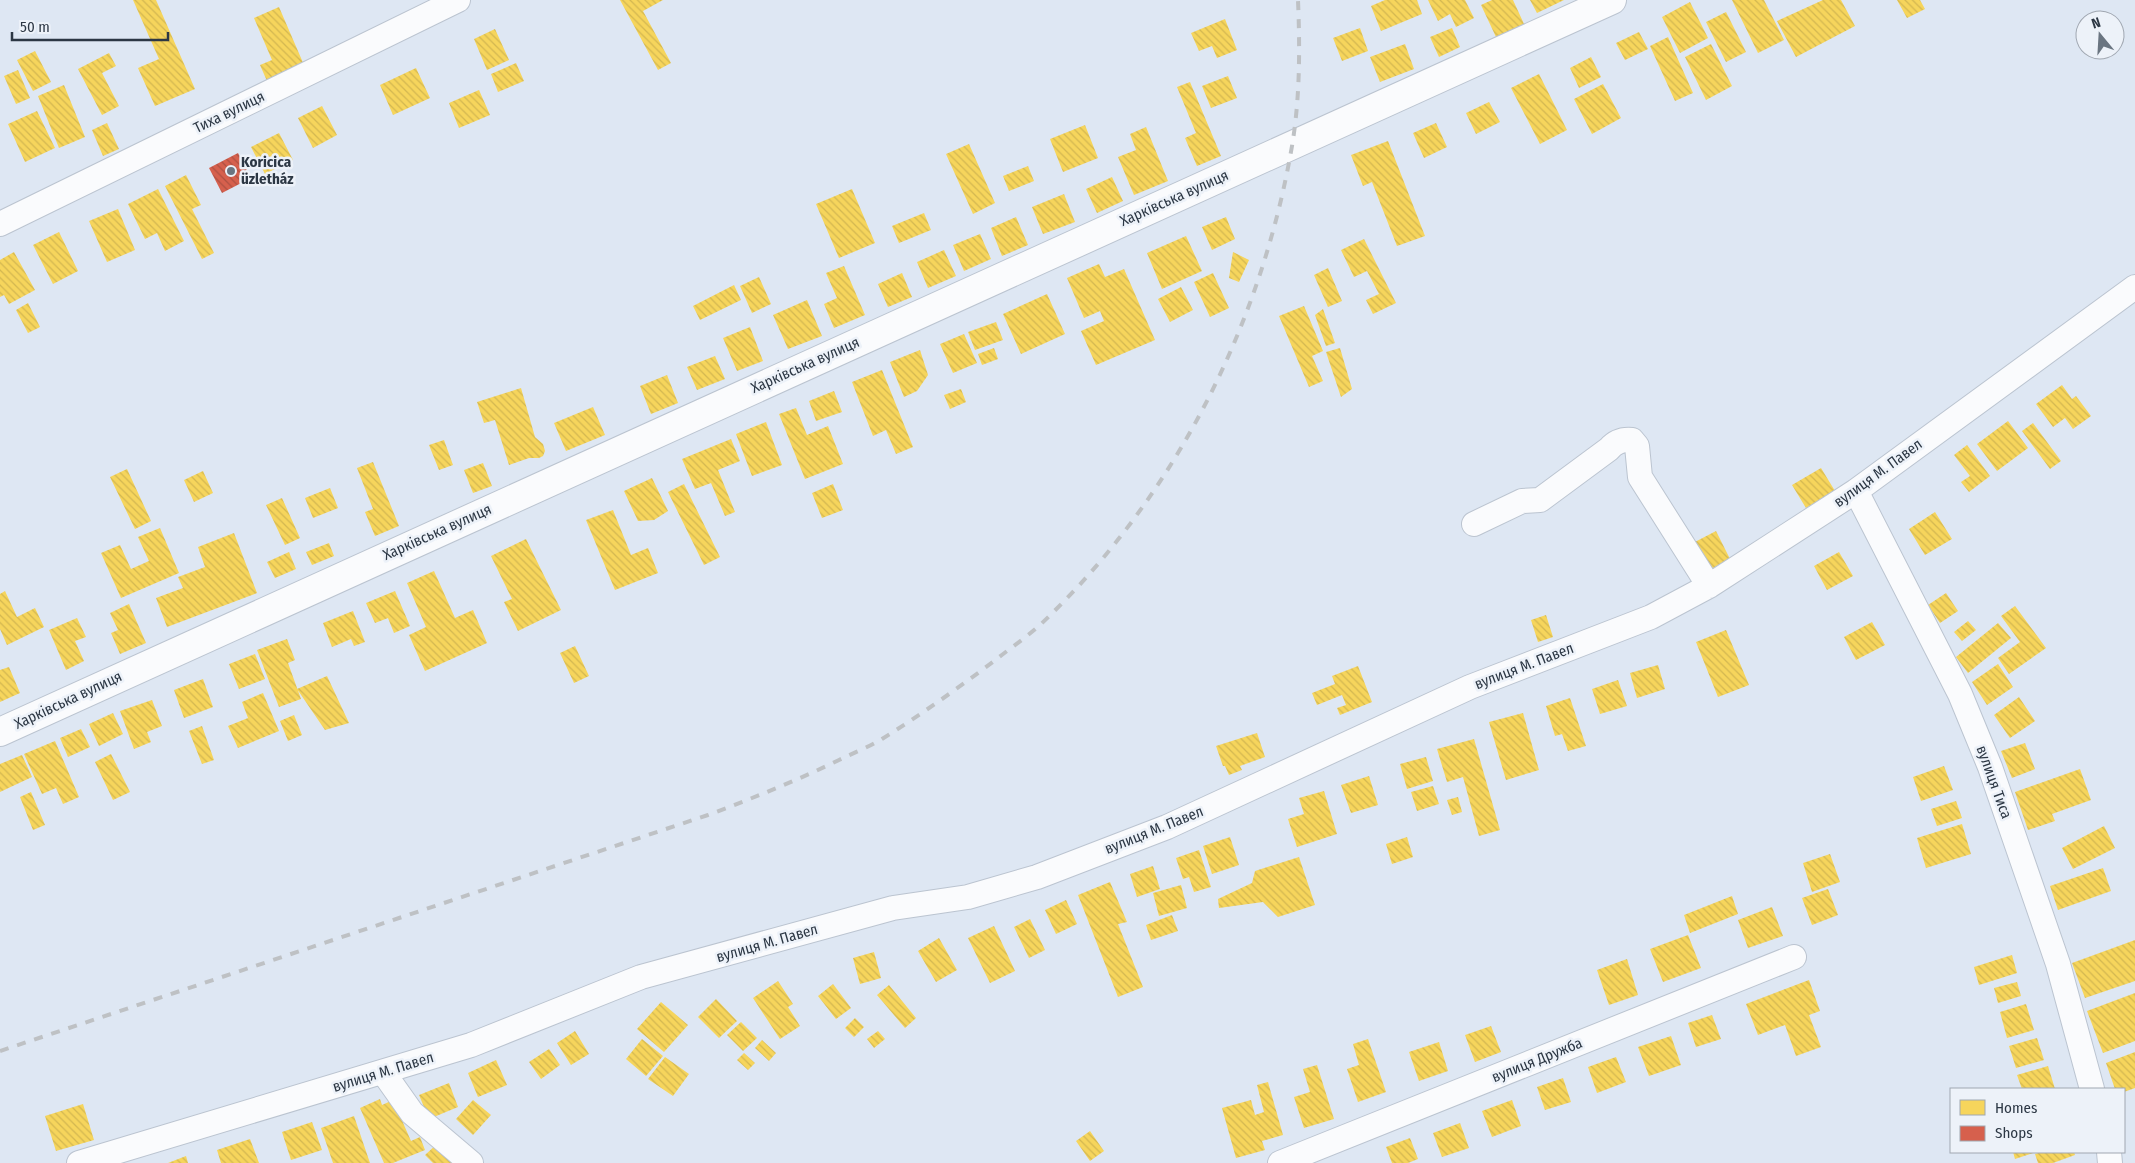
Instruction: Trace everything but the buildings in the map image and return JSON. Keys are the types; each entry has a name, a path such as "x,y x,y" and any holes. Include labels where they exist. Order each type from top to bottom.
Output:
{"street":[{"name":"Тиха вулиця","path":"0,224 458,0"},
{"name":"Харківська вулиця","path":"0,732 1612,0"},
{"name":"вулиця М. Павел","path":"80,1163 471,1045 641,977 893,908 968,897 1037,877 1167,827 1470,687 1651,616 1709,586 1856,491 2135,287"},
{"path":"1474,524 1522,502 1540,500 1609,450 1614,443 1625,439 1632,440 1636,446 1640,477 1709,586"},
{"name":"вулиця Тиса","path":"1856,491 1960,694 1990,767 2058,964 2092,1088"},
{"name":"вулиця Дружба","path":"1280,1163 1794,957"},
{"path":"383,1072 412,1112 471,1163"}],"railway":[{"path":"0,1051 708,815 758,796 823,768 882,739 956,689 1031,633 1089,575 1132,521 1171,465 1205,405 1234,343 1258,279 1278,213 1292,146 1297,110 1299,73 1298,0"}],"place":[{"name":"Koricica üzletház","path":"231,171"}]}
